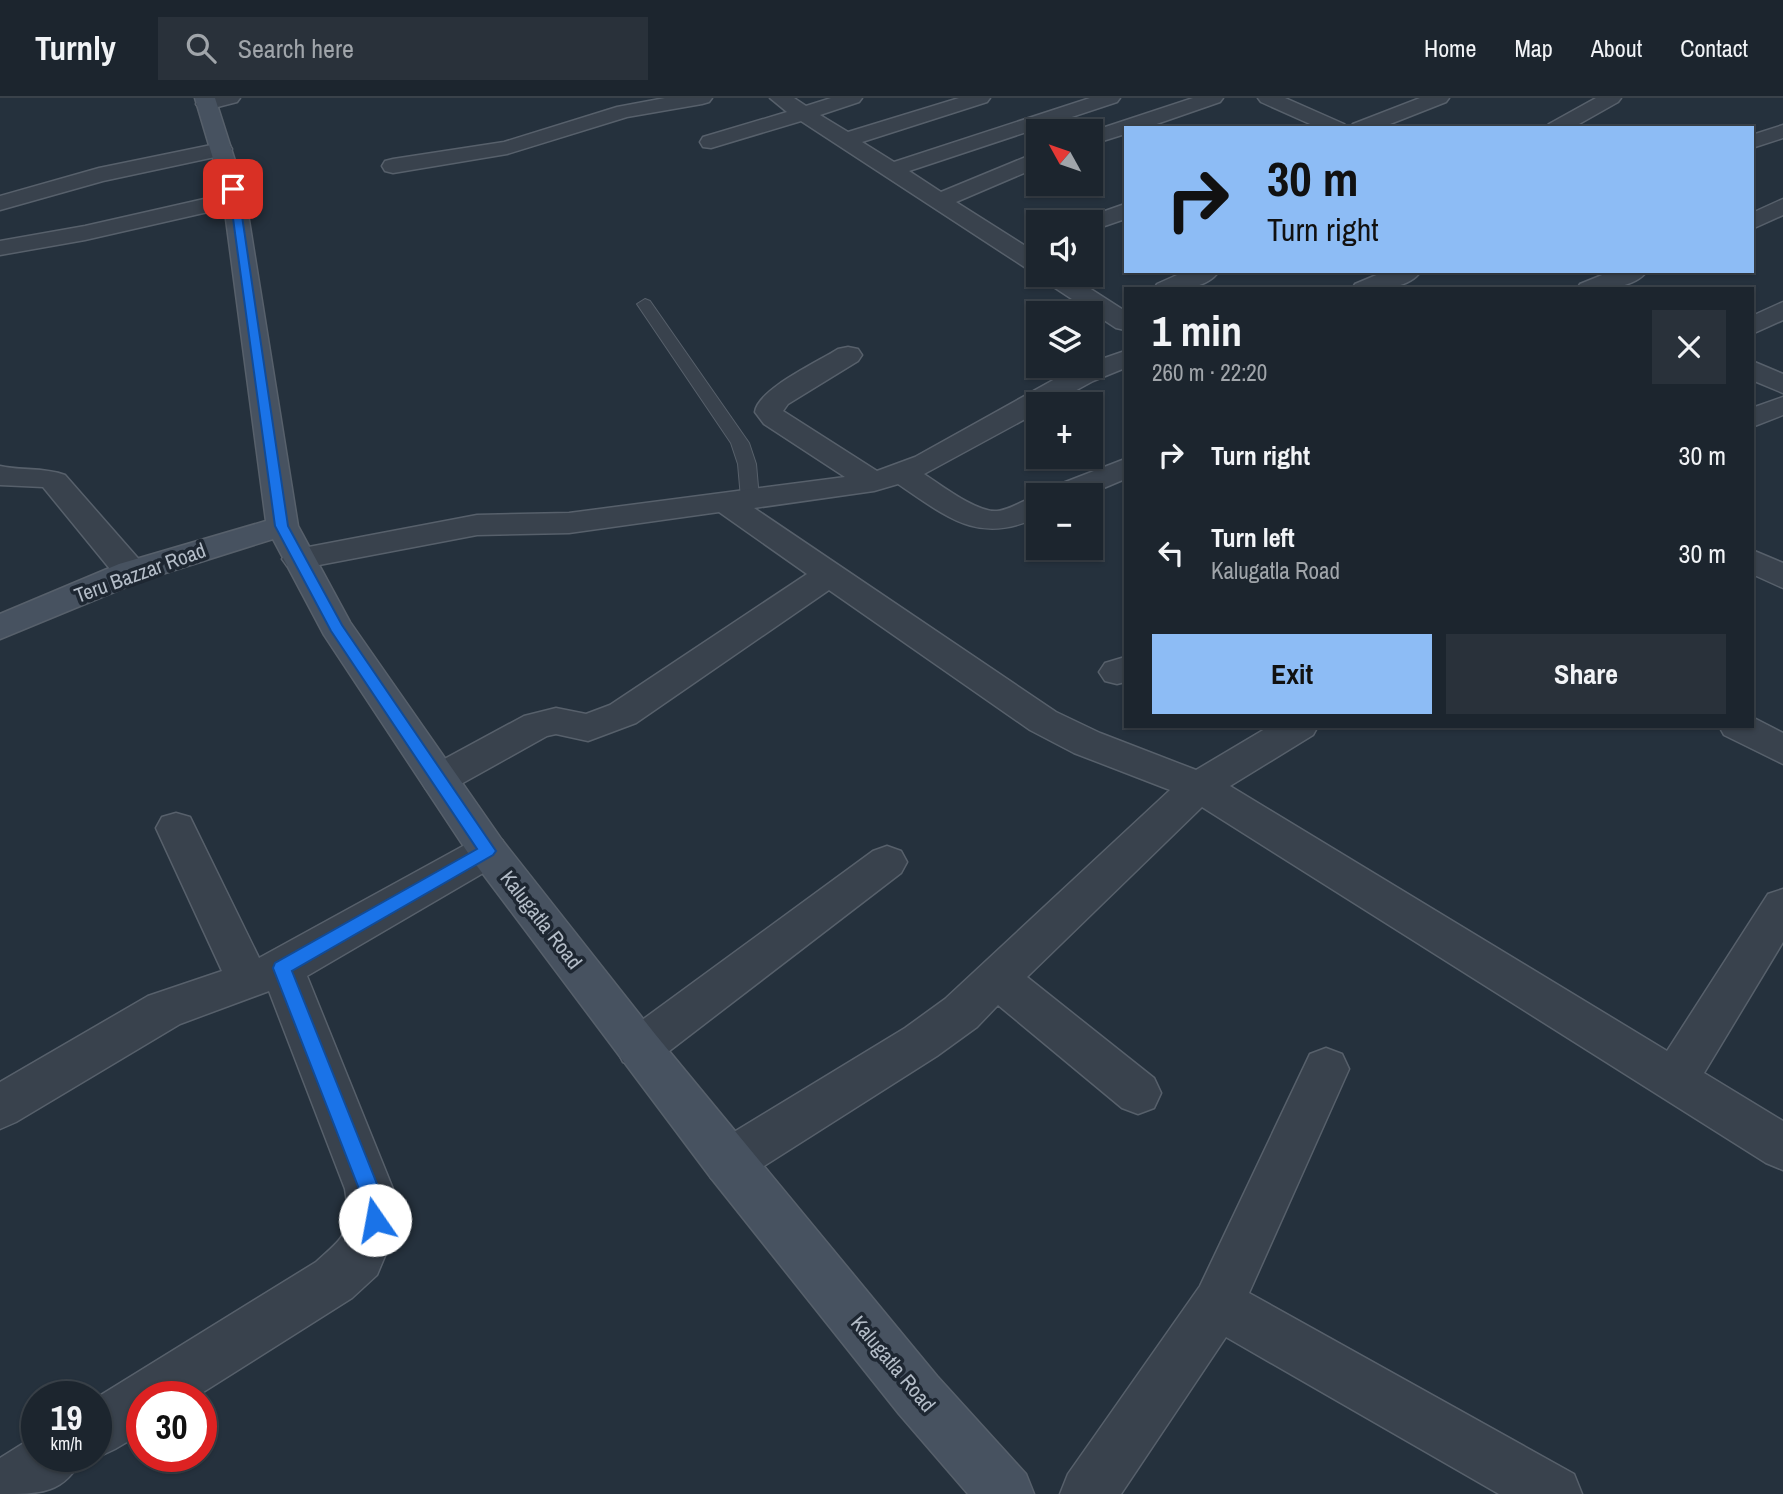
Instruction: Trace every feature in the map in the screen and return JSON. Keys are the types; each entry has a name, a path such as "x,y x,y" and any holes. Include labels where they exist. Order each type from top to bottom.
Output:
{"street":[{"path":"393,166 507,148 624,111 702,98"},
{"path":"780,98 1026,257"},
{"path":"711,142 852,98"},
{"path":"845,140 980,98"},
{"path":"891,170 1110,98"},
{"path":"1130,126 1213,98"},
{"path":"1268,98 1332,126"},
{"path":"1289,107 1315,98"},
{"path":"1365,126 1440,98"},
{"path":"1560,126 1611,98"},
{"name":"Kalugatla Road","path":"214,100 221,149 235,199 290,543 336,627 488,851 639,1048 918,1395 1006,1494"},
{"path":"1103,135 1124,128"},
{"path":"1754,141 1783,131"},
{"path":"1103,144 1115,149"},
{"path":"0,203 89,178 221,149"},
{"path":"939,201 1026,164"},
{"path":"0,248 85,233 235,199"},
{"path":"1754,221 1783,206"},
{"path":"1103,219 1124,211"},
{"path":"1015,250 1026,246"},
{"path":"1171,287 1202,273"},
{"path":"1369,287 1404,273"},
{"path":"1594,287 1629,273"},
{"path":"1073,287 1120,314"},
{"path":"1754,325 1783,310"},
{"path":"848,355 778,398 770,405 769,412 774,418 888,477 978,519 996,521 1026,510"},
{"path":"290,543 477,525 569,523 888,477 926,463 1083,375 1124,359"},
{"path":"1754,370 1783,385"},
{"path":"1754,417 1783,405"},
{"path":"1089,483 1124,468"},
{"path":"0,475 16,479 45,477 54,481 131,572"},
{"path":"736,499 830,574 1043,721 1087,743 1199,786 1783,1147"},
{"name":"Teru Bazzar Road","path":"0,627 131,572 290,543"},
{"path":"1754,561 1783,577"},
{"path":"439,779 537,725 556,721 588,728 623,714 830,574"},
{"path":"728,1162 921,1042 961,1013 1199,786 1297,728"},
{"path":"1741,728 1783,750"},
{"path":"173,1381 334,1280 359,1256 375,1220 369,1189 265,974 176,828"},
{"path":"0,1107 164,1010 265,974 488,851"},
{"path":"639,1048 887,862"},
{"path":"1674,1080 1783,906"},
{"path":"998,979 1138,1093"},
{"path":"1088,1494 1218,1304 1326,1069"},
{"path":"1218,1304 1554,1494"},
{"path":"0,1490 29,1472"}],"lane":[{"path":"645,304 740,443 747,464 736,499"}],"route":[{"path":"233,189 282,526 336,627 488,851 282,968 369,1189 375,1220"}]}
